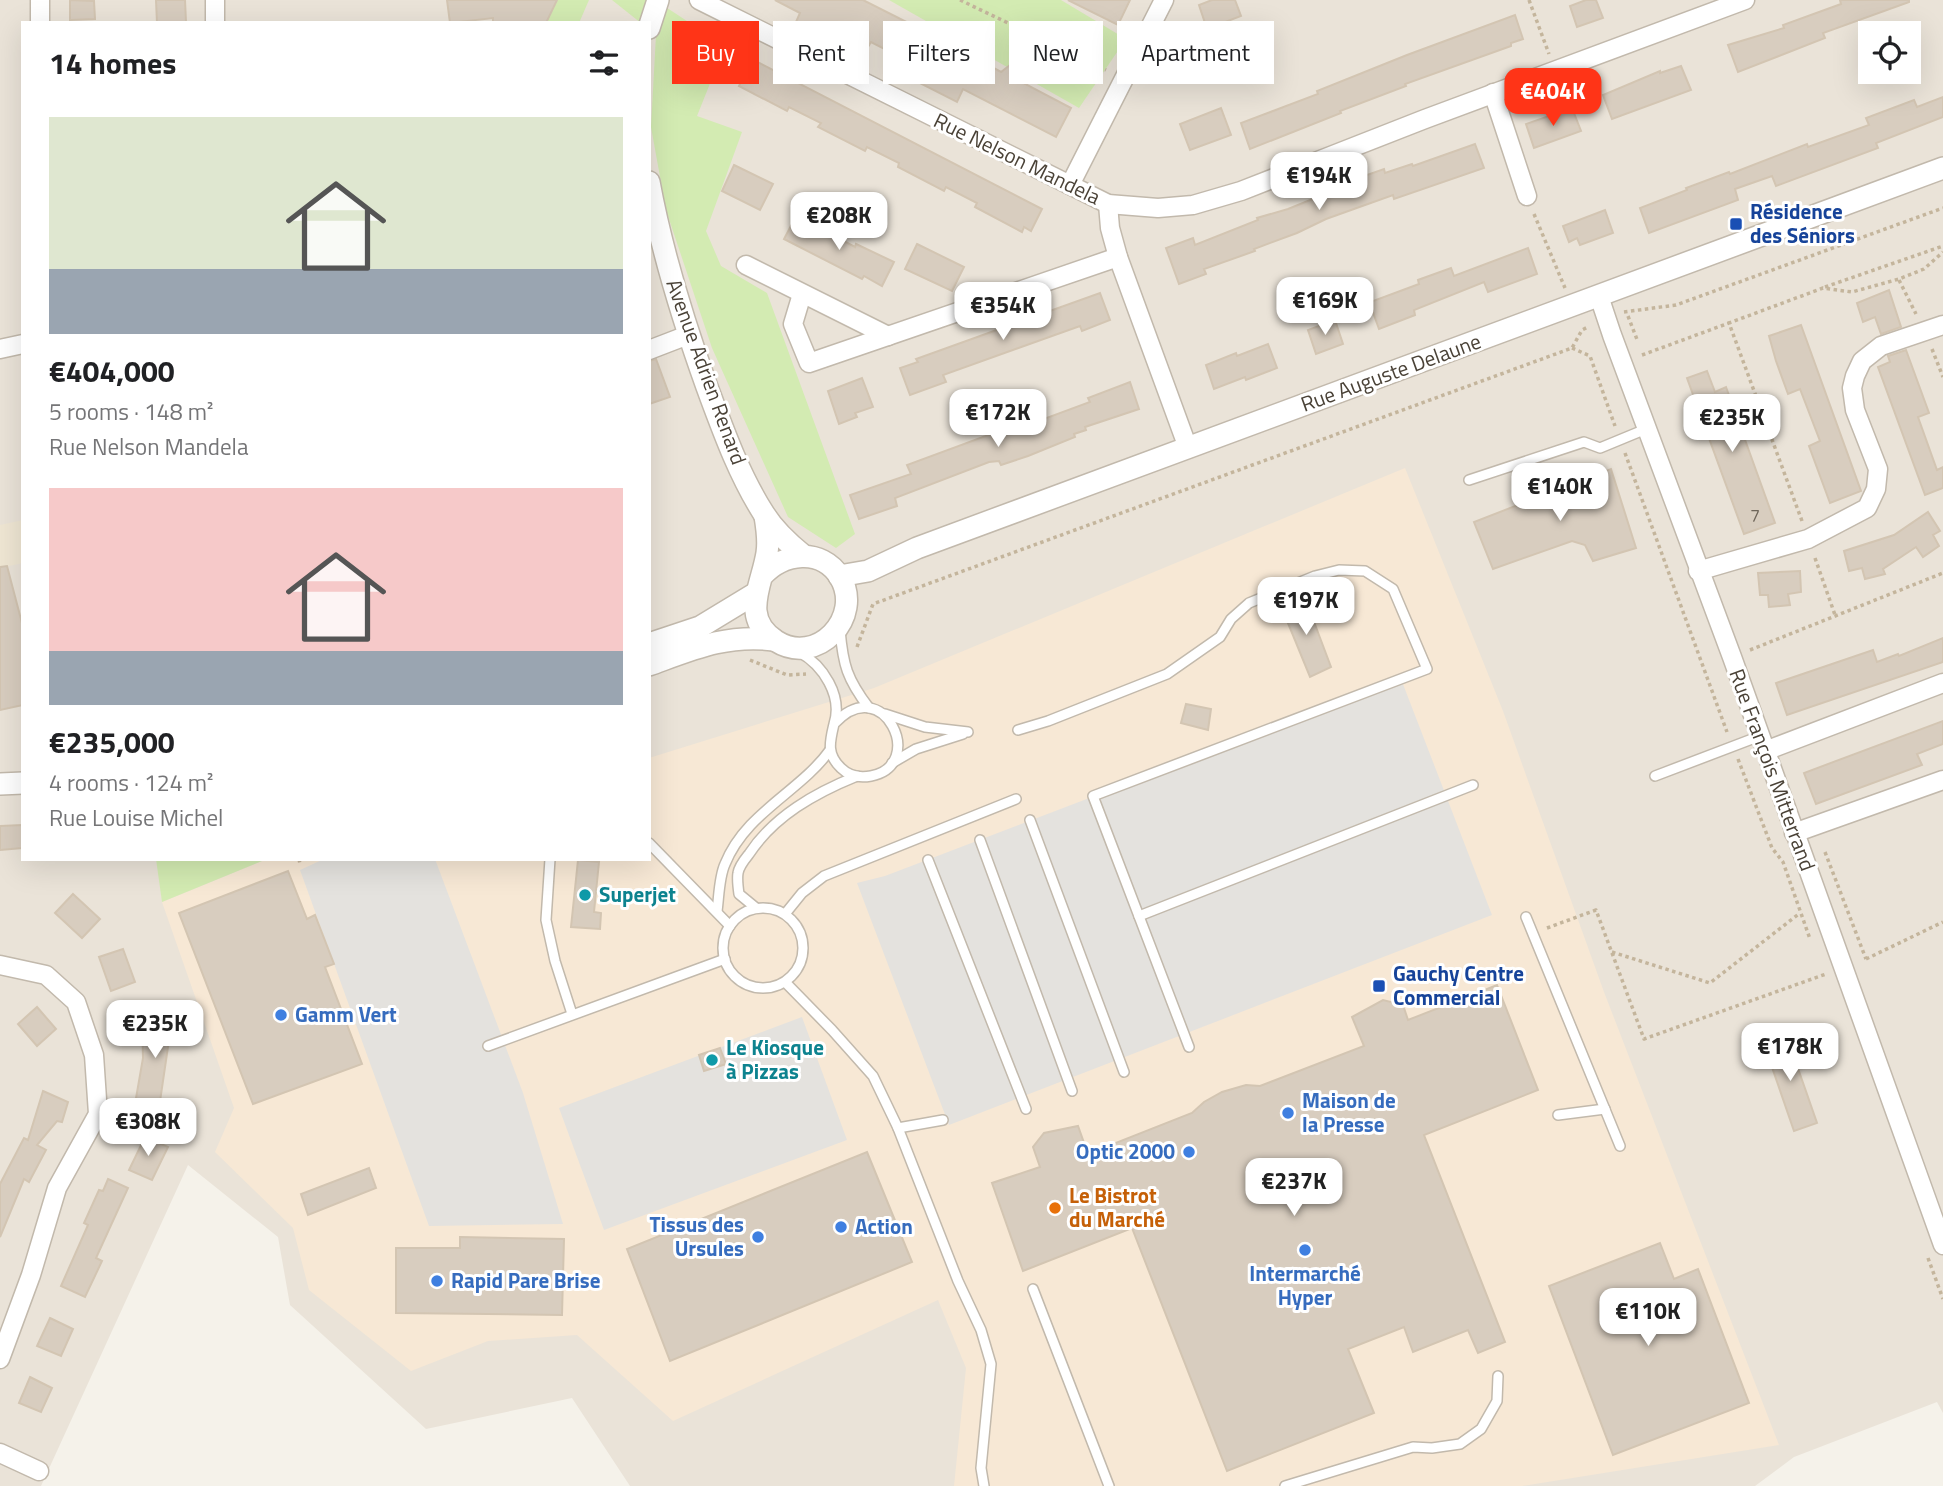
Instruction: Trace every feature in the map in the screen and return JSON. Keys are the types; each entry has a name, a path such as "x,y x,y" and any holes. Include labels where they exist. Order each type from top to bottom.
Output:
{"street":[{"path":"40,0 40,21"},
{"path":"215,0 215,21"},
{"path":"651,22 658,0"},
{"name":"Rue Nelson Mandela","path":"699,0 1108,204 1158,208 1193,205 1241,191 1493,93 1745,0"},
{"path":"1153,21 1164,0"},
{"path":"1070,185 1121,84"},
{"path":"1493,93 1527,196"},
{"name":"Rue Auguste Delaune","path":"839,576 868,570 917,548 1943,168"},
{"name":"Avenue Adrien Renard","path":"651,192 658,229 688,335 742,474 765,516 788,543 804,556"},
{"path":"1108,204 1110,228 1118,257 1188,448"},
{"path":"802,294 793,324 809,363 1118,257"},
{"path":"746,265 888,336"},
{"name":"Rue François Mitterrand","path":"1599,296 1943,1245"},
{"path":"1698,571 1808,539 1867,508 1876,489 1878,469 1855,410 1852,388 1854,376 1862,360 1881,346 1943,325"},
{"path":"651,349 688,335"},
{"path":"0,349 21,344"},
{"name":"Avenue Adrien Renard","path":"759,585 768,536 765,516"},
{"path":"651,643 700,627 759,585 781,560 804,556 817,559 830,566 845,588 845,615 830,638 818,645 804,648 751,637 732,638 651,664"},
{"path":"759,585 755,607 758,620 782,644"},
{"path":"1762,744 1943,683"},
{"path":"1794,833 1943,780"},
{"path":"0,784 21,783"},
{"path":"0,965 46,975 75,1002 94,1055 98,1114 57,1188 0,1359"},
{"path":"0,1453 39,1471"}],"lane":[{"path":"1469,480 1584,442 1600,448 1646,429"},
{"path":"1018,730 1048,721 1167,674 1220,636 1231,620 1249,603 1315,576 1339,570 1365,571 1393,589 1427,669 1093,796 1189,1046"},
{"path":"839,627 843,663 854,688 869,708"},
{"path":"782,644 812,659 821,670 834,692 835,723"},
{"path":"756,908 739,894 738,871 755,844 781,819 803,802 830,787 857,776 876,775 916,750 968,732 925,727 869,708 850,710 835,723 831,731 830,750 839,767 857,776"},
{"path":"883,714 891,721 898,743 891,764"},
{"path":"1655,776 1733,747 1762,744"},
{"path":"717,911 724,865 742,833 821,762 830,750"},
{"path":"1139,916 1473,785"},
{"path":"785,914 802,893 824,876 1016,799"},
{"path":"1030,820 1124,1072"},
{"path":"980,840 1072,1091"},
{"path":"651,845 730,926"},
{"path":"928,860 1026,1109"},
{"path":"550,861 546,920 555,961 572,1014"},
{"path":"756,908 785,914 795,923 804,948 795,973 774,987 750,986 739,980 724,959 725,936 730,926 746,911 756,908"},
{"path":"1525,917 1620,1146"},
{"path":"488,1046 724,959"},
{"path":"785,982 873,1076 898,1128 958,1281 981,1330 991,1364 981,1468 984,1486"},
{"path":"1558,1115 1605,1109"},
{"path":"898,1128 943,1120"},
{"path":"1033,1289 1109,1486"},
{"path":"1285,1486 1413,1447 1432,1448 1460,1444 1481,1429 1497,1401 1498,1376"}],"path":[{"path":"960,0 1117,76"},
{"path":"1529,0 1555,70"},
{"path":"1527,196 1572,306"},
{"path":"843,663 858,645 873,604 1572,348 1582,330 1627,311 1676,305 1943,208"},
{"path":"1642,355 1943,246"},
{"path":"1823,288 1852,292 1899,279 1924,269 1943,252"},
{"path":"1729,323 1835,615"},
{"path":"1572,348 1590,356 1733,747 1772,848 1783,862 1800,913 1710,983 1612,952"},
{"path":"1732,657 1943,573"},
{"path":"742,656 787,675 821,670"},
{"path":"1532,933 1596,910 1644,1040 1842,968 1943,922"}],"shaded area":[{"path":"0,0 1943,0 1943,1413 1937,1402 1794,1457 1755,1486 630,1486 572,1398 426,1429 290,1305 278,1237 188,1165 41,1486 0,1486"},
{"path":"1405,468 1503,711 1604,992 1779,1445 1522,1486 954,1486 966,1368 938,1300 673,1421 577,1335 488,1341 411,1371 309,1290 293,1228 215,1152 234,1108 162,902 262,861 651,861 651,757 874,688"},
{"path":"21,520 21,563 0,568 0,525"},
{"path":"1401,679 1492,915 949,1125 857,883 885,876"},
{"path":"320,861 436,861 523,1093 563,1224 429,1226 300,870"},
{"path":"802,1017 847,1140 604,1230 559,1108"}],"green space":[{"path":"557,0 589,0 580,21 545,21"},
{"path":"612,0 655,0 687,21 672,21 672,84 710,84 697,116 742,132 706,231 721,266 767,293 855,534 836,548 788,517 712,348 666,210 651,127 656,35 651,31 651,21 638,21"},
{"path":"889,0 1061,0 1096,21 1009,21 1009,68 995,60 995,21 926,21"},
{"path":"1103,25 1117,34 1117,52 1103,73"},
{"path":"1037,84 1095,84 1079,108"},
{"path":"156,861 262,861 162,902"}],"building":[{"path":"70,0 94,1 95,19 70,20"},
{"path":"156,0 185,0 186,21 157,21"},
{"path":"447,0 557,0 547,21 493,21 493,18 450,21"},
{"path":"775,0 863,0 905,21 883,21 883,48 871,42 869,45 869,21 796,21 800,13"},
{"path":"1068,0 1130,0 1117,24"},
{"path":"1212,0 1235,0 1241,16 1228,21 1204,21 1199,5"},
{"path":"1586,0 1596,0 1603,18 1577,27 1570,6"},
{"path":"1840,0 1909,2 1823,33 1825,38 1738,72 1728,45 1784,28 1783,25 1841,4"},
{"path":"1515,15 1523,39 1511,43 1511,46 1405,84 1406,86 1250,149 1241,123 1318,94 1317,91 1407,55"},
{"path":"759,63 773,70 773,84 800,84 1042,209 1031,231 1024,227 1022,232 975,207 977,203 946,187 944,191 898,167 899,163 867,147 865,151 818,127 821,123 789,107 787,111 739,86 759,84"},
{"path":"1009,66 1009,84 1025,84 1071,108 1056,137 963,89 957,102 922,84 995,84 995,69 1001,72"},
{"path":"1681,66 1691,90 1612,119 1603,95 1660,71"},
{"path":"1943,97 1943,117 1876,143 1878,148 1776,186 1772,176 1735,189 1738,200 1649,233 1640,208 1729,172 1730,174 1807,144 1808,147 1869,125 1866,118 1914,100 1917,107"},
{"path":"1221,108 1231,135 1190,150 1180,124"},
{"path":"1572,108 1581,131 1534,148 1526,124"},
{"path":"1475,144 1484,168 1394,199 1393,195 1326,219 1254,249 1255,251 1204,269 1206,274 1179,284 1166,248 1193,238 1195,245 1258,220 1257,218 1288,209 1365,178 1364,176 1384,169 1385,173 1412,164 1413,166"},
{"path":"734,165 773,184 760,210 722,191"},
{"path":"1605,210 1613,233 1580,245 1577,238 1569,242 1563,226"},
{"path":"796,216 855,247 856,244 894,262 882,286 864,276 862,279 784,239"},
{"path":"917,244 964,267 952,291 905,269"},
{"path":"1528,248 1537,274 1488,292 1484,282 1414,310 1415,315 1379,329 1370,304 1373,301 1419,284 1418,280 1451,268 1454,276"},
{"path":"1889,290 1901,327 1881,334 1875,317 1863,322 1857,303"},
{"path":"1100,293 1110,320 1082,331 1080,326 943,375 946,382 910,395 900,368 918,362 916,359"},
{"path":"1335,320 1343,344 1316,354 1308,330"},
{"path":"1801,325 1861,491 1830,503 1809,446 1820,441 1800,389 1788,394 1769,336"},
{"path":"1268,344 1277,368 1214,389 1206,365"},
{"path":"1906,350 1929,413 1918,417 1937,470 1943,467 1943,488 1925,495 1878,367 1890,362 1888,356"},
{"path":"656,359 670,397 651,403 651,360"},
{"path":"1707,371 1715,392 1726,387 1775,523 1744,534 1687,378"},
{"path":"862,378 873,407 855,413 857,417 839,424 828,391"},
{"path":"1130,382 1139,409 1085,427 1086,430 1074,434 1075,437 1028,456 1001,465 999,461 989,462 895,498 897,506 859,519 850,495 911,474 907,465 991,434 993,439 1042,423 1041,420 1090,402 1088,398"},
{"path":"1611,469 1636,548 1593,561 1585,545 1572,541 1493,569 1474,522"},
{"path":"1928,512 1940,531 1933,535 1939,546 1923,557 1916,547 1883,569 1885,574 1865,579 1862,568 1849,571 1844,551 1894,535"},
{"path":"7,566 21,619 21,705 0,710 0,567"},
{"path":"1800,571 1801,592 1788,594 1790,605 1769,607 1768,595 1760,595 1758,573"},
{"path":"1305,598 1331,667 1310,677 1281,606"},
{"path":"1943,638 1943,662 1787,715 1776,683 1873,650 1877,662"},
{"path":"1186,704 1211,709 1208,730 1181,723"},
{"path":"1943,721 1943,744 1917,754 1922,765 1816,804 1804,773"},
{"path":"21,825 21,848 0,850 0,826"},
{"path":"578,861 599,862 594,912 601,913 600,929 571,927"},
{"name":"Gamm Vert","path":"288,871 307,919 315,915 334,964 325,967 362,1064 253,1104 179,913"},
{"path":"73,894 100,919 82,938 55,913"},
{"path":"123,949 135,982 111,991 99,957"},
{"name":"Intermarché Hyper","path":"1497,985 1538,1090 1424,1135 1505,1342 1478,1353 1468,1330 1413,1352 1404,1327 1348,1349 1374,1413 1227,1471 1132,1228 1023,1271 992,1183 1040,1167 1033,1147 1044,1133 1078,1126 1088,1154 1192,1113 1204,1102 1222,1092 1246,1085 1260,1086 1364,1046 1352,1017 1383,1000 1403,1005 1408,1020"},
{"path":"37,1007 56,1029 37,1046 18,1024"},
{"path":"142,1020 178,1020 178,1040 169,1040 159,1108 135,1104 143,1058"},
{"path":"1786,1034 1817,1123 1794,1131 1764,1044"},
{"name":"Le Kiosque à Pizzas","path":"720,1048 726,1064 704,1071 699,1055"},
{"path":"43,1091 68,1102 62,1122 57,1121 37,1145 46,1150 29,1182 24,1179 0,1237 0,1184 24,1138 28,1140"},
{"path":"145,1137 168,1147 152,1180 129,1170"},
{"path":"867,1152 912,1262 670,1361 627,1249"},
{"path":"369,1168 376,1188 308,1215 301,1194"},
{"path":"108,1179 128,1188 96,1258 102,1261 85,1297 61,1286 88,1225 84,1223 99,1190 103,1191"},
{"path":"460,1237 564,1239 562,1315 396,1313 396,1248 460,1248"},
{"path":"1660,1243 1674,1279 1698,1269 1749,1403 1613,1455 1549,1286"},
{"path":"50,1318 73,1329 61,1356 37,1346"},
{"path":"30,1377 52,1388 41,1412 19,1403"}],"place":[{"name":"Résidence des Séniors","path":"1736,224"},
{"name":"Superjet","path":"585,895"},
{"name":"Gauchy Centre Commercial","path":"1379,986"},
{"name":"Gamm Vert","path":"281,1015"},
{"name":"Le Kiosque à Pizzas","path":"712,1060"},
{"name":"Maison de la Presse","path":"1288,1113"},
{"name":"Optic 2000","path":"1189,1152"},
{"name":"Le Bistrot du Marché","path":"1055,1208"},
{"name":"Action","path":"841,1227"},
{"name":"Tissus des Ursules","path":"758,1237"},
{"name":"Intermarché Hyper","path":"1305,1250"},
{"name":"Rapid Pare Brise","path":"437,1281"}]}
